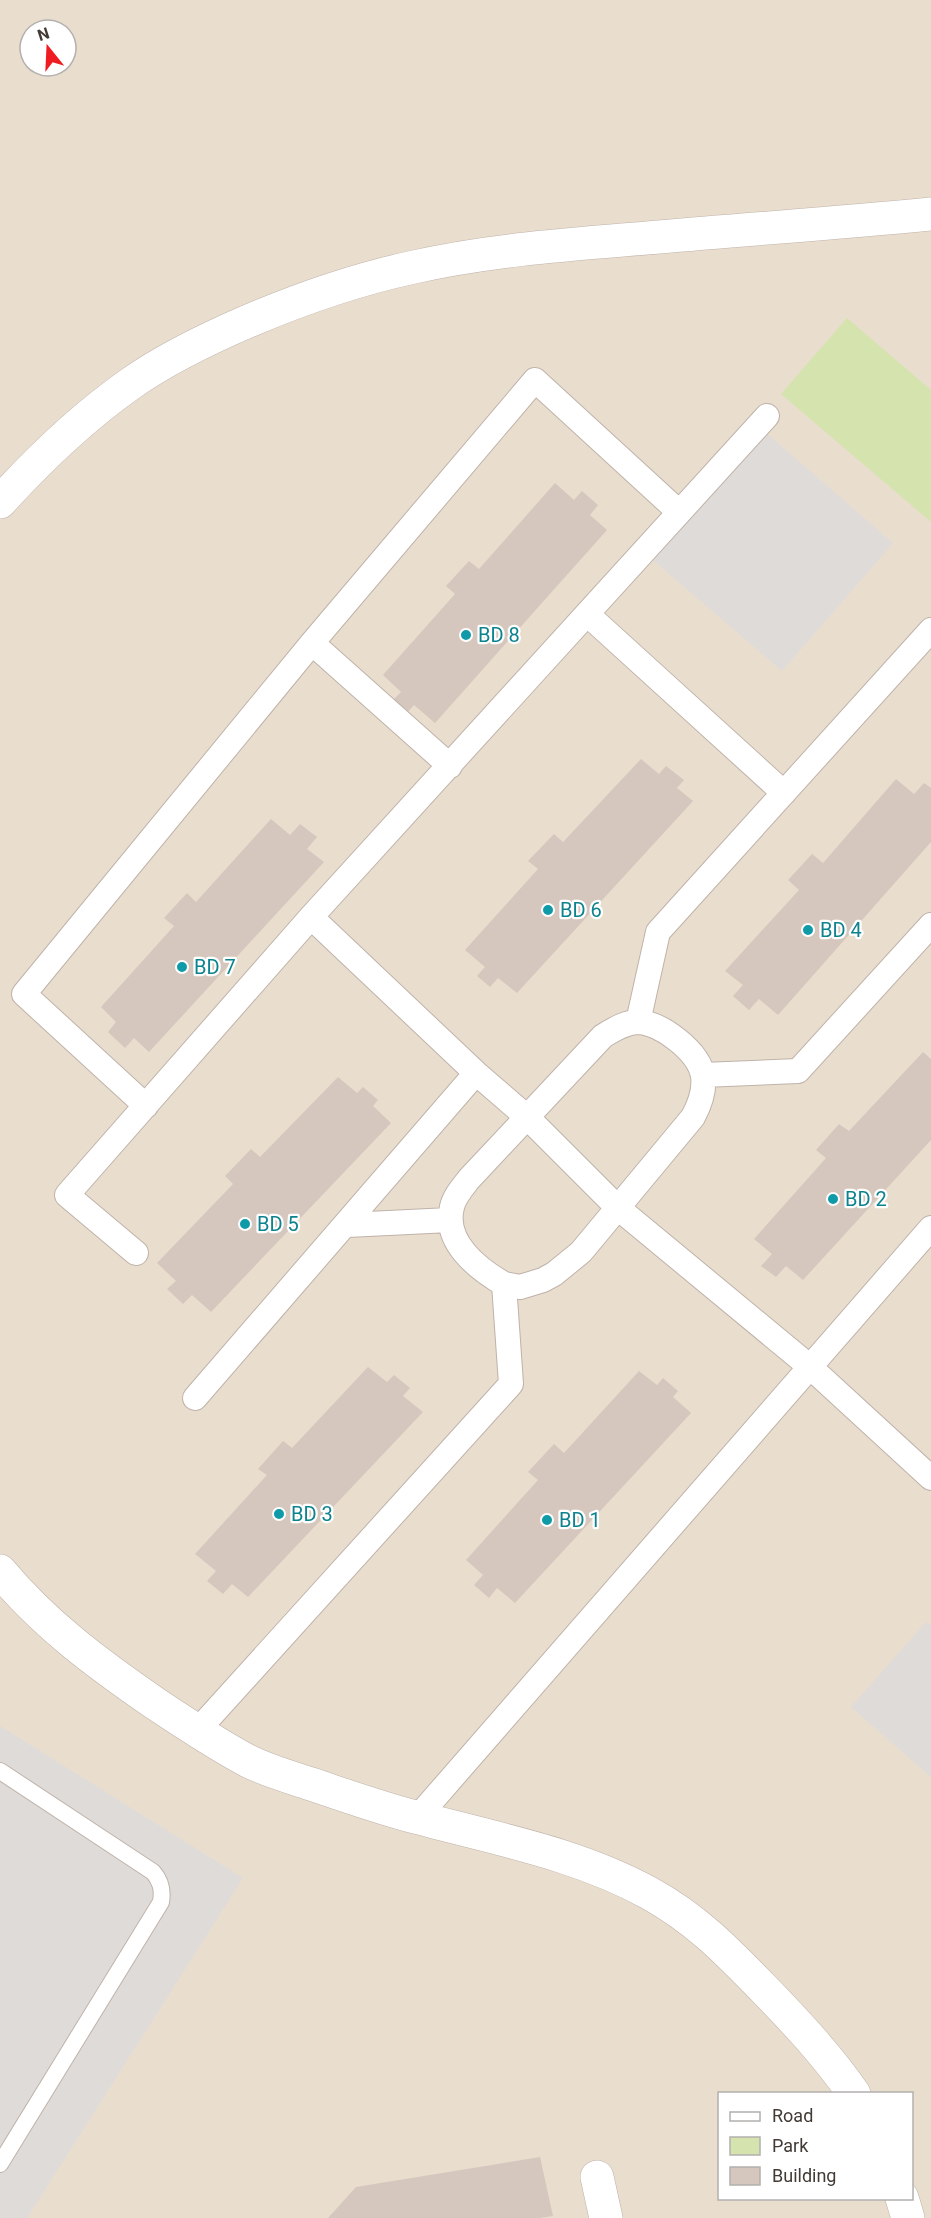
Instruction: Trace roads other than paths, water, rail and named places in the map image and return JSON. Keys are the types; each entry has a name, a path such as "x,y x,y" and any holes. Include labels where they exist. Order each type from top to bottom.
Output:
{"street":[{"path":"0,502 38,460 69,431 132,382 169,359 224,332 345,285 414,267 531,248 931,214"},
{"path":"146,1106 24,994 312,643 535,380 679,512"},
{"path":"136,1253 67,1195 311,917 767,416"},
{"path":"587,614 784,793"},
{"path":"638,1022 658,932 931,630"},
{"path":"312,643 450,766"},
{"path":"311,917 527,1118 618,1208 809,1366 931,1478"},
{"path":"703,1075 798,1071 931,925"},
{"path":"638,1022 662,1028 697,1060 703,1075 703,1093 693,1117 581,1252 554,1274 532,1285 520,1287 504,1284 491,1276 464,1251 456,1240 450,1220 452,1206 469,1179 603,1036 626,1024 638,1022"},
{"path":"195,1398 476,1073"},
{"path":"346,1225 450,1220"},
{"path":"417,1818 931,1228"},
{"path":"197,1731 511,1384 504,1284"},
{"path":"0,1571 67,1640 197,1731 250,1762 417,1818 562,1856 609,1874 689,1917 721,1945 796,2022 832,2062 853,2092"},
{"path":"597,2177 606,2218"},
{"path":"902,2200 908,2218"}],"lane":[{"path":"0,1771 153,1872 158,1877 162,1893 161,1902 0,2164"}],"place":[{"name":"BD 8","path":"466,635"},
{"name":"BD 6","path":"548,910"},
{"name":"BD 4","path":"808,930"},
{"name":"BD 7","path":"182,967"},
{"name":"BD 2","path":"833,1199"},
{"name":"BD 5","path":"245,1224"},
{"name":"BD 3","path":"279,1514"},
{"name":"BD 1","path":"547,1520"}]}
